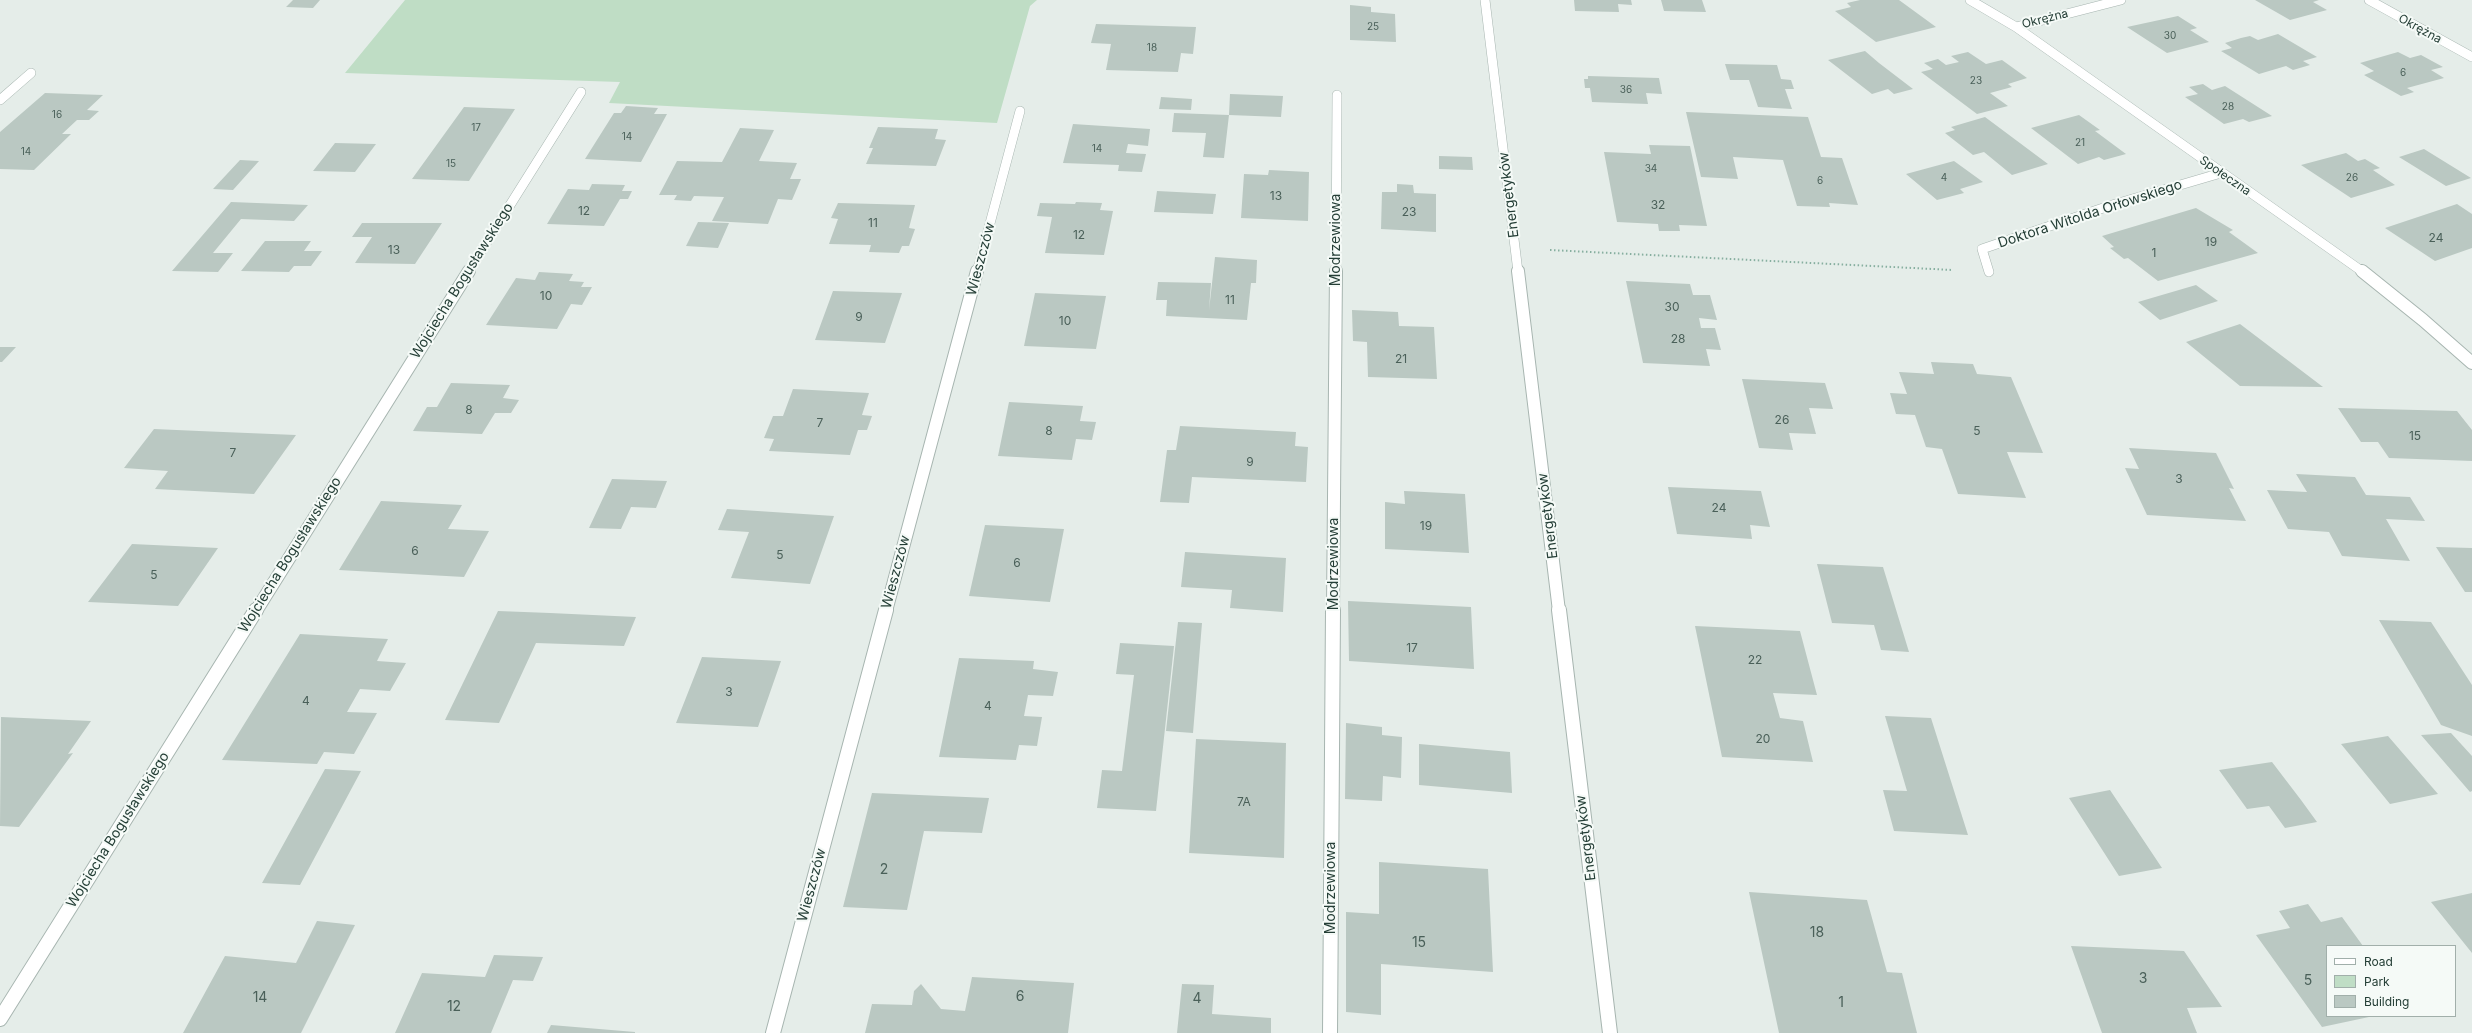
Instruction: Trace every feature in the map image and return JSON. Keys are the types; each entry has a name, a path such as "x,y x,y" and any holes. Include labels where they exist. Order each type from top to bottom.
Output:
{"street":[{"name":"Energetyków","path":"1485,0 1610,1033"},
{"name":"Społeczna","path":"1970,0 2016,27 2364,273 2423,320 2472,363"},
{"name":"Okrężna","path":"2016,27 2121,0"},
{"name":"Okrężna","path":"2369,0 2472,57"},
{"path":"0,100 31,73"},
{"name":"Wojciecha Bogusławskiego","path":"0,1019 581,92"},
{"name":"Modrzewiowa","path":"1330,1033 1337,95"},
{"name":"Wieszczów","path":"773,1033 1020,111"},
{"name":"Doktora Witolda Orłowskiego","path":"1989,272 1982,249 2104,208 2221,173"}],"path":[{"path":"1515,248 1989,272"}],"green space":[{"path":"405,0 1037,0 1030,6 997,123 609,103 620,82 345,73"}],"building":[{"path":"293,0 320,0 313,8 286,7"},
{"path":"1574,0 1631,0 1632,5 1618,4 1619,12 1575,11"},
{"path":"1661,0 1702,0 1706,12 1664,11"},
{"path":"1860,0 1899,0 1936,27 1876,42 1835,11 1851,7 1847,3"},
{"path":"2255,0 2319,0 2313,2 2327,10 2290,20"},
{"path":"1350,5 1371,7 1371,12 1395,14 1396,42 1350,40"},
{"path":"2178,16 2197,28 2190,30 2209,42 2167,53 2127,27"},
{"path":"1096,24 1196,27 1193,54 1181,53 1178,72 1106,70 1111,44 1091,43"},
{"path":"2278,34 2317,57 2303,61 2310,65 2293,70 2286,66 2259,74 2221,51 2232,48 2225,43 2241,38 2250,36 2258,40"},
{"path":"1865,51 1913,89 1894,94 1888,89 1872,94 1828,60"},
{"path":"1968,52 1986,64 2002,60 2027,78 2008,84 2012,87 1990,93 2008,106 1977,114 1921,72 1933,69 1924,63 1938,59 1946,65 1959,62 1951,56"},
{"path":"2398,52 2410,58 2421,55 2443,67 2431,70 2444,78 2407,88 2414,92 2401,96 2364,75 2374,71 2360,63"},
{"path":"1725,64 1777,65 1781,79 1791,80 1794,89 1785,89 1792,109 1758,107 1749,80 1730,80"},
{"path":"1588,76 1659,78 1662,94 1646,93 1648,104 1592,102 1590,88 1585,88 1584,79 1588,79"},
{"path":"2203,84 2212,90 2225,86 2272,116 2249,122 2243,119 2224,124 2185,97 2198,94 2189,87"},
{"path":"45,93 103,95 87,110 99,111 89,120 77,120 62,134 71,134 34,170 0,169 0,132"},
{"path":"1230,94 1283,96 1281,117 1229,115"},
{"path":"1161,97 1192,99 1191,110 1159,109"},
{"path":"626,106 658,108 654,114 667,114 641,162 585,159 614,113 621,113"},
{"path":"464,107 515,109 469,181 412,179"},
{"path":"1686,112 1808,117 1821,157 1842,158 1858,205 1829,203 1830,207 1797,206 1783,160 1733,157 1738,179 1701,177"},
{"path":"1174,113 1229,115 1224,158 1203,157 1206,133 1172,132"},
{"path":"2079,115 2100,130 2095,131 2126,154 2104,160 2099,157 2078,164 2031,128"},
{"path":"1985,117 2048,164 2012,175 1984,152 1973,155 1945,133 1955,130 1951,127"},
{"path":"1073,124 1150,129 1148,146 1128,144 1126,153 1146,154 1142,172 1118,171 1119,165 1063,163"},
{"path":"878,127 938,129 935,139 946,140 936,166 866,164 873,148 869,148"},
{"path":"740,128 774,130 759,161 797,163 790,179 801,179 792,200 778,199 768,224 712,221 724,197 694,196 691,201 674,200 677,195 659,195 677,161 722,162"},
{"path":"335,143 376,144 355,172 313,171"},
{"path":"1649,145 1690,146 1707,226 1679,225 1680,231 1659,231 1658,224 1617,222 1604,152 1651,154"},
{"path":"2424,149 2471,178 2446,186 2399,157"},
{"path":"2346,153 2358,161 2365,159 2380,168 2373,170 2395,185 2351,198 2301,165"},
{"path":"1439,156 1472,157 1473,170 1439,169"},
{"path":"240,160 259,161 233,190 213,189"},
{"path":"1954,161 1983,182 1960,189 1964,193 1937,200 1906,174"},
{"path":"1269,170 1309,172 1308,221 1241,218 1244,174 1268,175"},
{"path":"592,184 625,185 622,191 632,191 628,199 620,199 604,226 547,224 568,189 589,190"},
{"path":"1397,184 1413,185 1414,193 1436,194 1436,232 1381,229 1382,192 1397,192"},
{"path":"1157,191 1216,194 1213,214 1154,212"},
{"path":"231,202 308,205 294,221 241,219 213,253 233,253 218,272 172,271"},
{"path":"1076,202 1102,203 1100,210 1113,211 1104,255 1045,253 1052,217 1037,216 1040,203 1075,204"},
{"path":"838,203 915,205 909,228 915,229 909,246 902,246 899,253 869,252 871,245 829,244 838,219 831,218"},
{"path":"2457,204 2472,214 2472,248 2435,261 2385,228"},
{"path":"2196,208 2233,230 2229,232 2258,253 2158,281 2128,258 2124,259 2110,248 2114,247 2102,236"},
{"path":"698,222 729,223 718,248 686,246"},
{"path":"362,223 442,223 415,264 355,263 372,237 352,237"},
{"path":"265,241 311,241 304,251 322,251 311,266 294,266 289,272 241,271"},
{"path":"1215,257 1257,260 1256,283 1251,283 1247,320 1166,316 1167,300 1156,300 1158,282 1211,283 1209,310"},
{"path":"539,272 573,274 569,281 584,282 581,287 592,287 582,305 571,304 557,329 486,325 516,278 535,280"},
{"path":"1626,281 1690,284 1693,295 1710,295 1717,320 1699,318 1701,328 1715,328 1721,350 1706,349 1710,366 1643,363"},
{"path":"2196,285 2218,301 2160,320 2138,302"},
{"path":"833,291 902,293 885,343 815,340"},
{"path":"1035,293 1106,296 1096,349 1024,346"},
{"path":"1352,310 1398,312 1399,326 1434,327 1437,379 1368,377 1367,342 1353,341"},
{"path":"2240,324 2323,387 2240,386 2186,342"},
{"path":"0,347 16,347 2,362 0,362"},
{"path":"1931,362 1973,364 1977,374 2011,377 2043,453 2007,452 2026,498 1958,494 1942,449 1926,447 1915,415 1896,414 1890,393 1907,394 1899,372 1934,374"},
{"path":"1742,379 1825,383 1833,409 1809,408 1816,434 1789,433 1793,450 1759,448"},
{"path":"451,383 510,385 503,398 519,400 511,413 495,413 482,434 413,431 427,407 437,407"},
{"path":"793,389 869,393 862,415 872,416 867,430 858,430 850,455 769,451 774,439 764,438 773,416 783,416"},
{"path":"1009,402 1083,406 1080,421 1096,422 1092,440 1076,439 1072,460 998,456"},
{"path":"2338,408 2457,411 2472,430 2472,461 2389,458 2378,442 2361,442"},
{"path":"1180,426 1296,432 1295,446 1308,447 1306,482 1192,477 1189,503 1160,502 1167,450 1176,450"},
{"path":"154,429 296,435 254,494 155,489 168,471 124,468"},
{"path":"2129,448 2216,453 2234,489 2229,488 2246,521 2147,515 2125,468 2139,469"},
{"path":"2296,474 2355,477 2366,495 2410,497 2425,521 2386,519 2410,561 2342,556 2329,532 2288,529 2267,490 2307,492"},
{"path":"612,479 667,481 656,508 631,507 621,529 589,528"},
{"path":"1668,487 1761,491 1770,527 1750,525 1752,539 1677,534"},
{"path":"1404,491 1465,494 1469,553 1385,549 1385,502 1405,504"},
{"path":"381,501 462,505 448,529 489,531 464,577 339,570"},
{"path":"727,509 834,516 810,584 731,578 749,532 718,530"},
{"path":"985,525 1064,529 1050,602 969,596"},
{"path":"132,544 218,548 178,606 88,602"},
{"path":"2436,547 2472,548 2472,592 2465,592"},
{"path":"1185,552 1286,558 1283,612 1230,608 1232,590 1181,587"},
{"path":"1817,564 1883,567 1909,652 1881,650 1874,625 1832,623"},
{"path":"1348,601 1471,607 1474,669 1349,661"},
{"path":"498,611 636,617 624,646 536,643 499,723 445,720"},
{"path":"2379,620 2431,622 2472,685 2472,736 2441,725"},
{"path":"1178,622 1202,623 1193,733 1166,731"},
{"path":"1695,626 1800,631 1817,695 1773,693 1780,718 1803,721 1813,762 1722,757"},
{"path":"300,634 388,639 377,661 406,663 390,691 360,689 347,712 377,713 354,754 324,752 317,764 222,760"},
{"path":"1120,643 1174,646 1156,811 1097,808 1102,770 1122,771 1134,675 1116,674"},
{"path":"702,657 781,661 758,727 676,723"},
{"path":"959,658 1034,661 1033,669 1058,672 1053,696 1028,695 1024,716 1042,717 1037,746 1019,745 1016,760 939,757"},
{"path":"1885,716 1931,718 1968,835 1894,831 1883,790 1907,791"},
{"path":"1,717 91,721 68,754 73,753 19,827 0,826"},
{"path":"1346,723 1382,727 1382,735 1402,737 1401,778 1383,776 1382,801 1345,799"},
{"path":"2451,733 2472,756 2472,791 2470,792 2421,735"},
{"path":"2388,736 2438,794 2390,804 2341,744"},
{"path":"1196,739 1286,743 1284,858 1189,853"},
{"path":"1419,744 1510,752 1512,793 1419,785"},
{"path":"2272,762 2317,822 2285,828 2269,806 2247,809 2219,770"},
{"path":"325,769 361,771 300,885 262,883"},
{"path":"2110,790 2162,868 2119,876 2069,798"},
{"path":"872,793 989,798 982,833 924,831 907,910 843,907"},
{"path":"1379,862 1488,869 1493,972 1381,964 1381,1015 1346,1012 1346,912 1379,914"},
{"path":"1749,892 1867,900 1887,972 1902,973 1917,1033 1779,1033"},
{"path":"2472,893 2472,953 2431,902"},
{"path":"2308,904 2321,922 2342,917 2362,945 2326,945 2326,1017 2369,1017 2322,1027 2256,935 2290,928 2279,911"},
{"path":"317,921 355,925 301,1033 183,1033 225,956 296,963"},
{"path":"2071,946 2184,951 2222,1007 2187,1008 2197,1033 2102,1033"},
{"path":"494,955 543,957 533,981 513,980 491,1033 395,1033 422,973 485,977"},
{"path":"972,977 1074,983 1068,1033 865,1033 872,1004 912,1005 914,991 921,984 941,1009 965,1011"},
{"path":"1182,984 1214,985 1212,1014 1271,1018 1271,1033 1177,1033"},
{"path":"551,1025 635,1032 635,1033 547,1033"}]}
